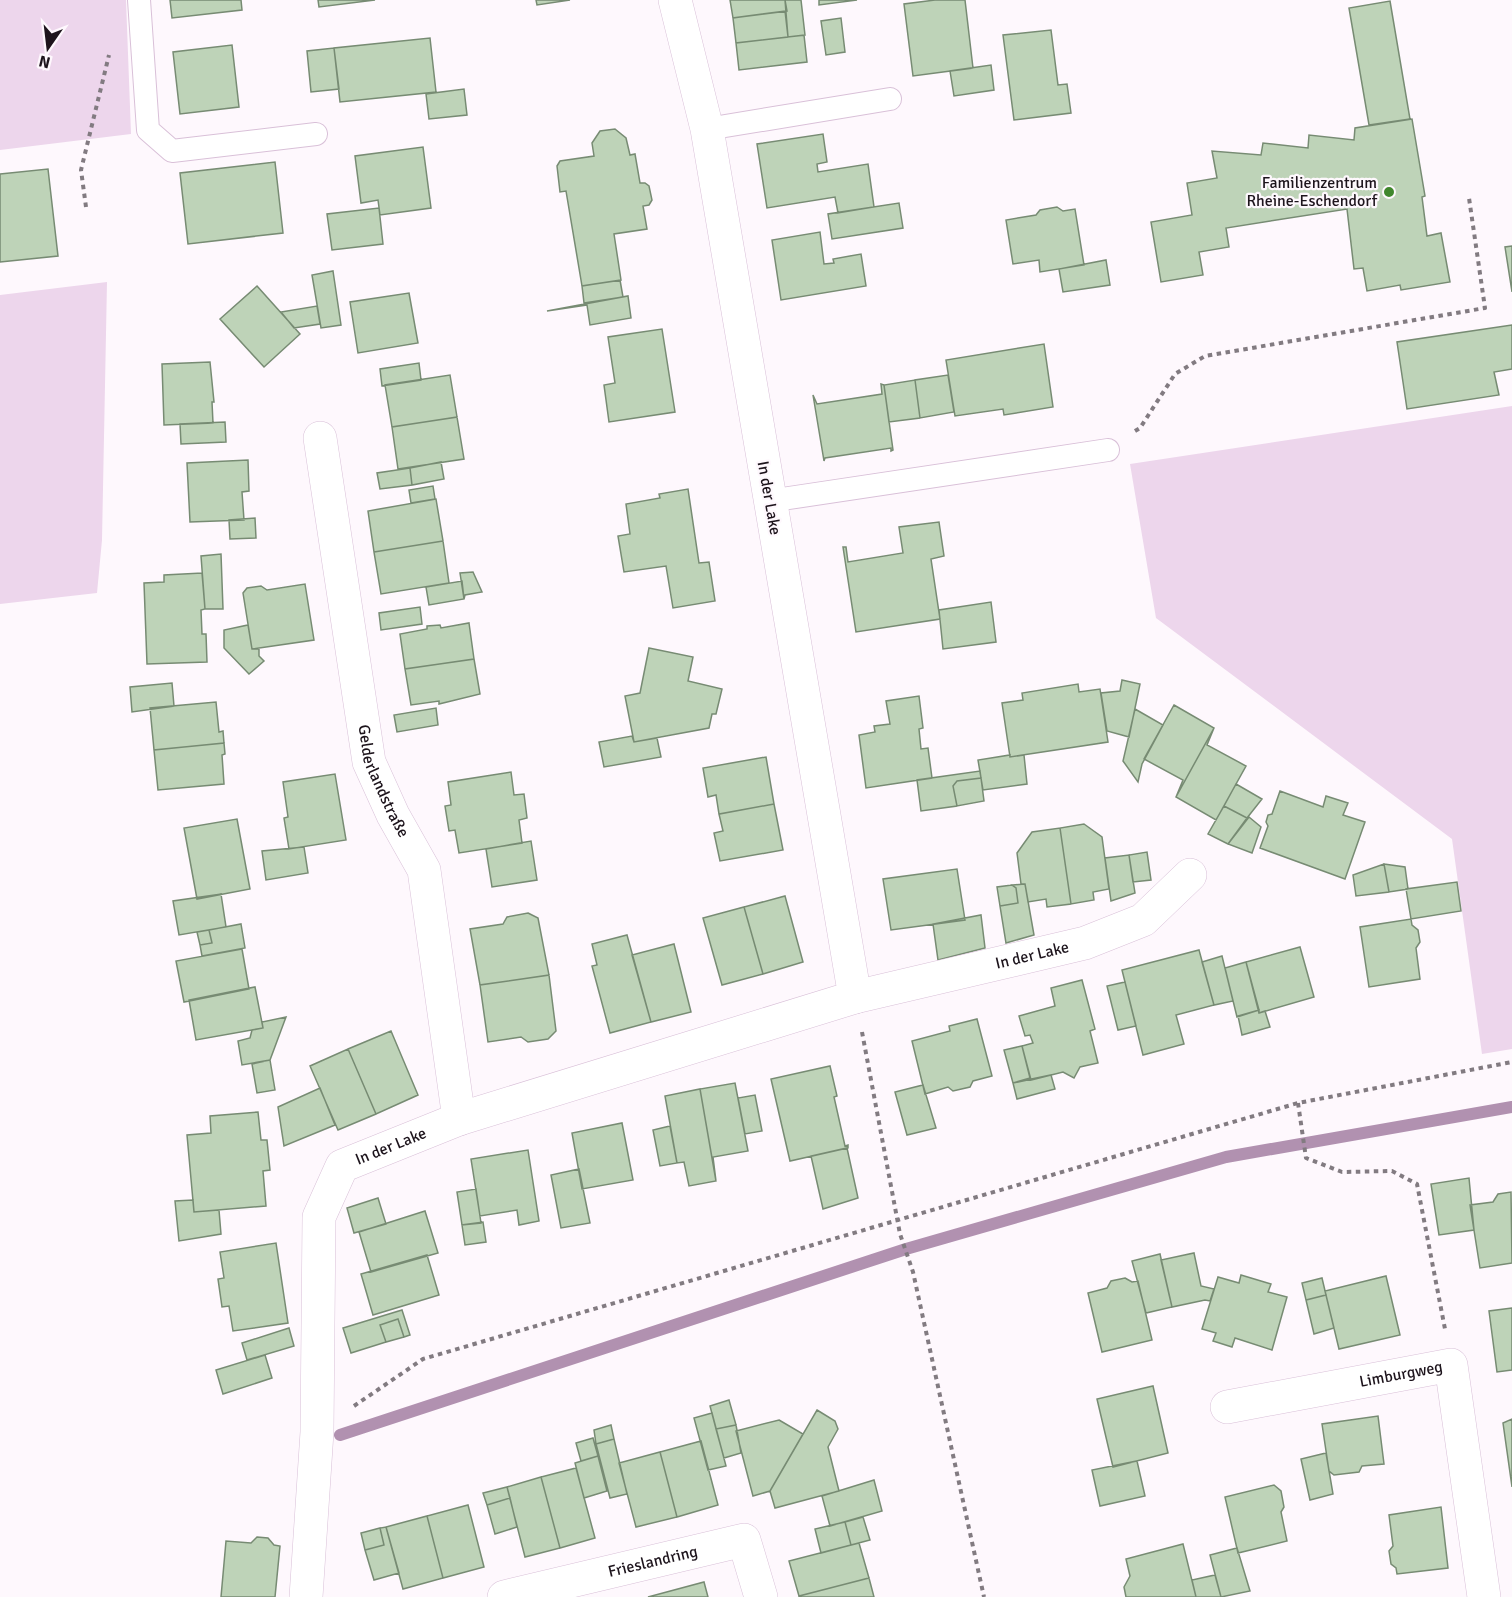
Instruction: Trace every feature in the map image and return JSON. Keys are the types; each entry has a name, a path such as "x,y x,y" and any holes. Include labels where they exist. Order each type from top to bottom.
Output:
{"street":[{"name":"In der Lake","path":"675,0 707,129 855,997"},
{"name":"Gelderlandstraße","path":"320,438 369,762 393,815 424,870 459,1119"},
{"name":"In der Lake","path":"306,1597 317,1432 319,1217 342,1166 459,1119 855,997 1084,944 1143,920 1190,875"},
{"name":"Limburgweg","path":"1227,1407 1451,1365 1484,1597"},
{"name":"Frieslandring","path":"504,1597 744,1540 761,1597"}],"lane":[{"path":"139,0 148,130 172,151 316,134"},
{"path":"707,129 890,99"},
{"path":"769,501 1108,450"}],"path":[{"path":"86,207 81,170 111,45"},
{"path":"1108,450 1140,428 1175,374 1205,356 1485,308 1469,198"},
{"path":"855,997 899,1218 900,1234 913,1272 984,1597"},
{"path":"317,1432 423,1359 1298,1102 1512,1062"},
{"path":"1298,1102 1306,1158 1342,1172 1392,1171 1417,1184 1451,1365"}],"shaded area":[{"path":"0,0 126,0 131,134 0,150"},
{"path":"107,282 102,540 97,593 0,604 0,295"},
{"path":"1512,406 1512,1049 1482,1054 1452,839 1156,618 1130,464"}],"building":[{"path":"170,0 241,0 242,10 172,18"},
{"path":"318,0 375,0 319,7"},
{"path":"536,0 570,0 537,5"},
{"path":"730,0 785,0 787,11 733,18"},
{"path":"785,0 801,0 805,35 788,37"},
{"path":"819,0 857,0 819,5"},
{"path":"935,0 965,0 973,68 913,76 904,4"},
{"path":"1390,1 1410,119 1369,125 1349,8"},
{"path":"785,11 788,37 736,43 733,18"},
{"path":"841,18 845,52 826,55 821,21"},
{"path":"1051,30 1058,85 1067,84 1071,113 1014,120 1003,35"},
{"path":"804,35 807,62 739,70 736,43"},
{"path":"430,38 436,92 340,102 334,48"},
{"path":"232,45 239,107 180,114 173,52"},
{"path":"334,48 339,89 311,92 307,51"},
{"path":"991,65 994,90 954,96 950,71"},
{"path":"464,89 467,115 429,119 426,94"},
{"path":"1412,119 1425,196 1422,197 1427,236 1441,233 1450,282 1401,290 1400,285 1367,291 1363,268 1354,269 1347,209 1226,228 1229,247 1199,252 1203,275 1161,282 1151,222 1192,215 1187,183 1217,178 1212,151 1261,155 1263,143 1308,148 1309,135 1354,140 1355,128"},
{"path":"615,129 626,138 630,155 635,154 640,183 649,186 652,200 649,205 643,206 647,229 614,234 621,280 582,286 566,191 560,192 557,166 560,161 594,156 592,143 600,131"},
{"path":"823,134 827,162 817,164 818,172 868,164 874,207 838,213 835,197 767,208 757,144"},
{"path":"423,147 431,208 380,215 378,200 361,203 355,156"},
{"path":"275,162 283,233 188,244 180,173"},
{"path":"48,169 58,256 0,262 0,174"},
{"path":"899,203 903,228 832,239 828,214"},
{"path":"1057,207 1063,211 1075,209 1084,265 1040,272 1039,260 1013,264 1006,220 1036,215 1040,210"},
{"path":"379,208 383,244 332,250 327,214"},
{"path":"820,232 824,264 834,263 833,259 861,254 866,286 781,300 772,240"},
{"path":"1512,246 1512,292 1505,247"},
{"path":"1106,260 1110,285 1063,292 1059,269"},
{"path":"333,271 341,325 321,328 312,275"},
{"path":"620,280 623,297 584,303 582,286"},
{"path":"257,286 300,334 264,367 220,319"},
{"path":"409,293 418,343 358,353 350,302"},
{"path":"628,296 631,318 590,325 587,305 547,311"},
{"path":"317,306 320,324 294,328 281,312"},
{"path":"1512,325 1512,369 1494,372 1499,395 1407,409 1397,342"},
{"path":"662,329 675,412 609,422 604,385 615,383 608,337"},
{"path":"1044,344 1053,407 1004,415 1003,409 955,416 946,360"},
{"path":"210,362 214,402 212,402 213,423 164,425 162,364"},
{"path":"419,363 421,380 382,386 380,369"},
{"path":"450,375 457,417 392,427 385,385"},
{"path":"948,375 954,412 920,418 915,380"},
{"path":"915,380 920,418 889,422 884,385"},
{"path":"881,384 884,385 893,450 891,451 891,448 825,458 824,461 813,395 817,404 882,394"},
{"path":"457,417 464,459 398,469 392,427"},
{"path":"225,422 226,442 181,444 180,424"},
{"path":"248,460 249,491 242,492 244,520 190,522 187,463"},
{"path":"441,462 444,479 412,485 410,468"},
{"path":"410,468 412,485 380,489 377,473"},
{"path":"433,486 435,499 411,503 409,490"},
{"path":"688,489 699,563 709,562 715,601 673,608 666,566 624,572 618,536 630,534 626,504 660,498 659,494"},
{"path":"436,499 443,541 374,552 368,511"},
{"path":"255,518 256,538 230,539 229,520"},
{"path":"939,522 944,556 931,559 940,619 856,632 843,547 846,547 848,562 903,553 899,527"},
{"path":"443,541 449,583 381,594 374,552"},
{"path":"221,554 223,609 205,609 201,556"},
{"path":"473,572 482,592 465,595 464,599 460,573"},
{"path":"202,573 205,609 201,610 202,634 206,634 207,662 147,664 144,583 164,582 164,575"},
{"path":"462,581 464,599 429,605 426,587"},
{"path":"305,584 314,640 252,649 243,593 247,588 261,586 267,590"},
{"path":"991,602 996,642 943,649 939,610"},
{"path":"420,607 422,624 381,630 379,613"},
{"path":"469,623 474,659 405,669 400,634 427,629 427,626 440,625 441,628"},
{"path":"248,625 252,649 259,649 259,656 264,661 249,674 224,648 224,630"},
{"path":"649,648 693,657 688,681 722,689 716,714 712,714 709,728 634,742 625,696 640,693"},
{"path":"474,659 480,694 439,704 439,701 411,705 405,669"},
{"path":"1122,680 1140,684 1129,737 1107,731 1101,693 1120,691"},
{"path":"172,683 174,706 132,712 130,687"},
{"path":"1078,684 1079,692 1100,689 1108,742 1010,757 1002,703 1023,700 1022,693"},
{"path":"919,696 923,728 919,729 921,749 928,748 932,778 866,788 859,735 875,732 874,726 890,724 886,701"},
{"path":"216,702 219,732 223,731 224,743 154,750 150,708"},
{"path":"1174,705 1214,728 1176,797 1183,780 1144,759"},
{"path":"436,708 438,725 397,732 394,715"},
{"path":"1135,709 1163,725 1142,764 1138,782 1123,761"},
{"path":"1214,728 1207,745 1246,766 1216,820 1176,797"},
{"path":"632,736 634,742 657,738 661,757 604,767 599,742"},
{"path":"224,743 225,754 222,755 224,784 158,790 154,750"},
{"path":"1010,755 1010,757 1024,755 1027,784 983,790 978,760"},
{"path":"766,757 774,804 719,814 716,795 708,797 703,768"},
{"path":"980,771 981,778 957,781 953,786 957,806 921,811 917,780"},
{"path":"511,772 514,795 524,794 527,818 519,820 522,843 459,853 455,830 449,831 445,806 451,805 448,782"},
{"path":"335,774 346,840 289,849 284,818 288,817 283,782"},
{"path":"981,778 984,801 957,806 953,786 957,781"},
{"path":"1236,784 1262,799 1247,818 1224,806"},
{"path":"1280,791 1323,807 1326,796 1348,803 1343,815 1365,822 1345,879 1260,848 1268,826 1266,822 1268,815 1272,814"},
{"path":"774,804 783,850 720,861 714,833 723,831 719,814"},
{"path":"1224,806 1247,818 1228,844 1208,834"},
{"path":"1249,817 1261,827 1252,853 1228,844"},
{"path":"237,819 250,889 197,899 184,828"},
{"path":"1084,824 1102,837 1109,889 1093,892 1094,900 1071,904 1060,828"},
{"path":"1060,828 1071,904 1047,907 1046,899 1028,902 1025,884 1021,884 1017,853 1032,832"},
{"path":"531,841 537,880 492,887 486,849"},
{"path":"304,847 308,873 266,880 262,851"},
{"path":"1147,852 1151,880 1133,882 1129,855"},
{"path":"1129,855 1135,893 1111,901 1105,858"},
{"path":"1384,864 1389,892 1356,896 1353,875"},
{"path":"1384,864 1405,867 1408,889 1389,892"},
{"path":"957,869 965,920 891,930 883,879"},
{"path":"1457,882 1461,911 1411,919 1406,889"},
{"path":"1025,884 1034,935 1006,943 1000,906 1018,903 1016,888 1012,885"},
{"path":"1012,885 1016,888 1018,903 1000,906 997,887"},
{"path":"221,894 226,927 179,935 173,901"},
{"path":"785,896 803,962 763,974 744,907"},
{"path":"744,907 763,974 722,985 703,918"},
{"path":"528,913 538,918 549,975 480,985 470,929 503,924 507,917"},
{"path":"981,915 985,948 938,960 933,924"},
{"path":"1411,919 1412,925 1418,930 1420,942 1416,948 1420,979 1369,987 1360,927"},
{"path":"241,924 245,948 202,956 200,945 212,943 209,930"},
{"path":"209,930 212,943 200,945 197,932"},
{"path":"627,935 651,1022 610,1033 592,966 597,965 592,944"},
{"path":"674,944 691,1012 651,1022 632,955"},
{"path":"1300,947 1314,997 1259,1013 1246,962"},
{"path":"242,949 249,989 184,1002 176,961"},
{"path":"1199,950 1214,1005 1176,1015 1184,1044 1143,1055 1122,970"},
{"path":"1222,956 1233,1001 1214,1005 1202,962"},
{"path":"1246,962 1259,1010 1237,1017 1225,968"},
{"path":"549,975 556,1031 548,1039 528,1042 521,1037 488,1042 480,985"},
{"path":"1082,980 1095,1029 1090,1031 1098,1063 1080,1067 1074,1078 1063,1072 1031,1080 1022,1046 1033,1043 1030,1035 1025,1036 1019,1016 1055,1006 1051,988"},
{"path":"1125,982 1136,1026 1118,1030 1107,986"},
{"path":"255,987 263,1028 196,1040 189,1000"},
{"path":"1259,1010 1259,1013 1265,1011 1270,1027 1242,1035 1238,1016"},
{"path":"286,1017 270,1060 242,1065 238,1041 250,1038 252,1030 263,1028 262,1022"},
{"path":"977,1019 992,1076 973,1081 970,1087 953,1091 948,1087 925,1094 912,1041 950,1031 949,1026"},
{"path":"391,1031 418,1095 376,1114 348,1049"},
{"path":"1022,1046 1030,1078 1013,1083 1004,1050"},
{"path":"348,1049 376,1114 338,1130 310,1066"},
{"path":"270,1060 275,1090 257,1093 252,1064"},
{"path":"830,1066 837,1096 834,1097 845,1146 848,1145 848,1148 790,1161 771,1079"},
{"path":"1051,1075 1055,1089 1017,1099 1013,1083"},
{"path":"735,1083 748,1151 713,1157 716,1181 700,1089"},
{"path":"923,1085 936,1128 907,1135 895,1092"},
{"path":"320,1088 335,1125 284,1146 278,1107"},
{"path":"700,1089 716,1181 689,1186 684,1162 677,1163 665,1096"},
{"path":"755,1095 762,1131 745,1134 738,1098"},
{"path":"258,1112 261,1140 267,1140 270,1170 263,1171 266,1206 194,1212 187,1135 211,1133 210,1116"},
{"path":"622,1123 633,1180 582,1189 572,1133"},
{"path":"670,1126 677,1163 660,1166 653,1130"},
{"path":"847,1148 858,1198 823,1209 811,1156"},
{"path":"528,1150 539,1221 519,1225 517,1210 480,1216 471,1159"},
{"path":"579,1169 590,1223 561,1228 551,1175"},
{"path":"1469,1178 1474,1230 1439,1235 1431,1184"},
{"path":"476,1189 481,1223 462,1225 457,1192"},
{"path":"1511,1192 1512,1263 1480,1268 1470,1205 1493,1202 1498,1194"},
{"path":"378,1198 386,1224 354,1233 347,1208"},
{"path":"193,1200 194,1212 219,1210 221,1234 179,1241 175,1201"},
{"path":"425,1211 438,1253 371,1272 359,1232"},
{"path":"483,1222 486,1242 465,1245 462,1225"},
{"path":"276,1243 288,1323 233,1331 229,1306 222,1307 218,1279 224,1278 220,1252"},
{"path":"1194,1253 1201,1286 1214,1289 1210,1301 1172,1307 1161,1260"},
{"path":"1160,1254 1172,1307 1146,1313 1132,1261"},
{"path":"427,1255 439,1295 373,1315 361,1274"},
{"path":"1241,1275 1271,1284 1268,1292 1287,1297 1272,1350 1235,1338 1232,1347 1213,1341 1216,1333 1202,1329 1218,1277 1239,1283"},
{"path":"1386,1276 1400,1335 1339,1349 1325,1291"},
{"path":"1125,1278 1132,1282 1138,1281 1152,1340 1102,1352 1088,1293 1107,1288 1111,1281"},
{"path":"1322,1278 1326,1295 1306,1300 1302,1283"},
{"path":"1326,1295 1334,1328 1314,1334 1306,1300"},
{"path":"1512,1308 1512,1370 1497,1372 1489,1311"},
{"path":"402,1310 410,1335 404,1337 398,1319 380,1325 386,1342 351,1353 343,1328"},
{"path":"398,1319 404,1337 386,1342 380,1325"},
{"path":"289,1328 294,1346 247,1360 242,1343"},
{"path":"265,1355 272,1378 223,1394 216,1370"},
{"path":"1153,1386 1168,1453 1113,1467 1097,1399"},
{"path":"729,1400 736,1425 716,1429 710,1406"},
{"path":"817,1410 835,1421 838,1429 828,1447 839,1491 775,1508 770,1491"},
{"path":"712,1413 726,1466 708,1470 694,1418"},
{"path":"1378,1416 1384,1464 1362,1466 1359,1472 1334,1475 1329,1471 1322,1424"},
{"path":"1512,1419 1512,1487 1503,1423"},
{"path":"779,1420 803,1434 770,1491 753,1496 736,1431"},
{"path":"611,1425 614,1439 596,1444 594,1430"},
{"path":"736,1425 741,1453 724,1458 716,1429"},
{"path":"593,1438 598,1456 581,1461 576,1443"},
{"path":"614,1439 627,1494 610,1498 596,1444"},
{"path":"701,1441 718,1505 677,1517 660,1452"},
{"path":"660,1452 677,1517 636,1527 619,1463"},
{"path":"1326,1453 1333,1494 1310,1500 1301,1459"},
{"path":"598,1456 607,1491 584,1498 575,1463"},
{"path":"1137,1461 1145,1496 1100,1506 1092,1470"},
{"path":"576,1468 595,1538 560,1548 541,1477"},
{"path":"541,1477 560,1548 525,1557 507,1487"},
{"path":"874,1480 882,1511 830,1526 822,1496"},
{"path":"1274,1485 1281,1491 1284,1507 1281,1512 1287,1541 1238,1553 1225,1497"},
{"path":"507,1487 510,1498 487,1505 483,1493"},
{"path":"510,1498 517,1527 495,1534 487,1505"},
{"path":"468,1505 484,1567 443,1578 427,1516"},
{"path":"1441,1507 1448,1568 1397,1574 1396,1568 1391,1564 1389,1551 1393,1546 1389,1515"},
{"path":"427,1516 443,1578 403,1589 386,1527"},
{"path":"863,1517 870,1540 851,1545 845,1522"},
{"path":"845,1522 851,1545 821,1553 815,1529"},
{"path":"386,1527 399,1573 374,1580 365,1550 384,1545 380,1528"},
{"path":"380,1528 384,1545 365,1550 361,1533"},
{"path":"257,1537 268,1538 274,1545 280,1546 275,1597 221,1597 226,1541 251,1543"},
{"path":"859,1543 869,1578 799,1596 789,1561"},
{"path":"1183,1544 1196,1597 1126,1597 1124,1587 1130,1576 1126,1559"},
{"path":"1237,1548 1250,1591 1221,1597 1210,1555"},
{"path":"1215,1575 1221,1597 1196,1597 1192,1580"},
{"path":"869,1578 874,1597 799,1597 799,1596"},
{"path":"704,1582 708,1597 648,1597"}],"waterway":[{"path":"340,1435 906,1249 1226,1157 1512,1107"}],"place":[{"name":"Familienzentrum Rheine-Eschendorf","path":"1389,192"}]}
